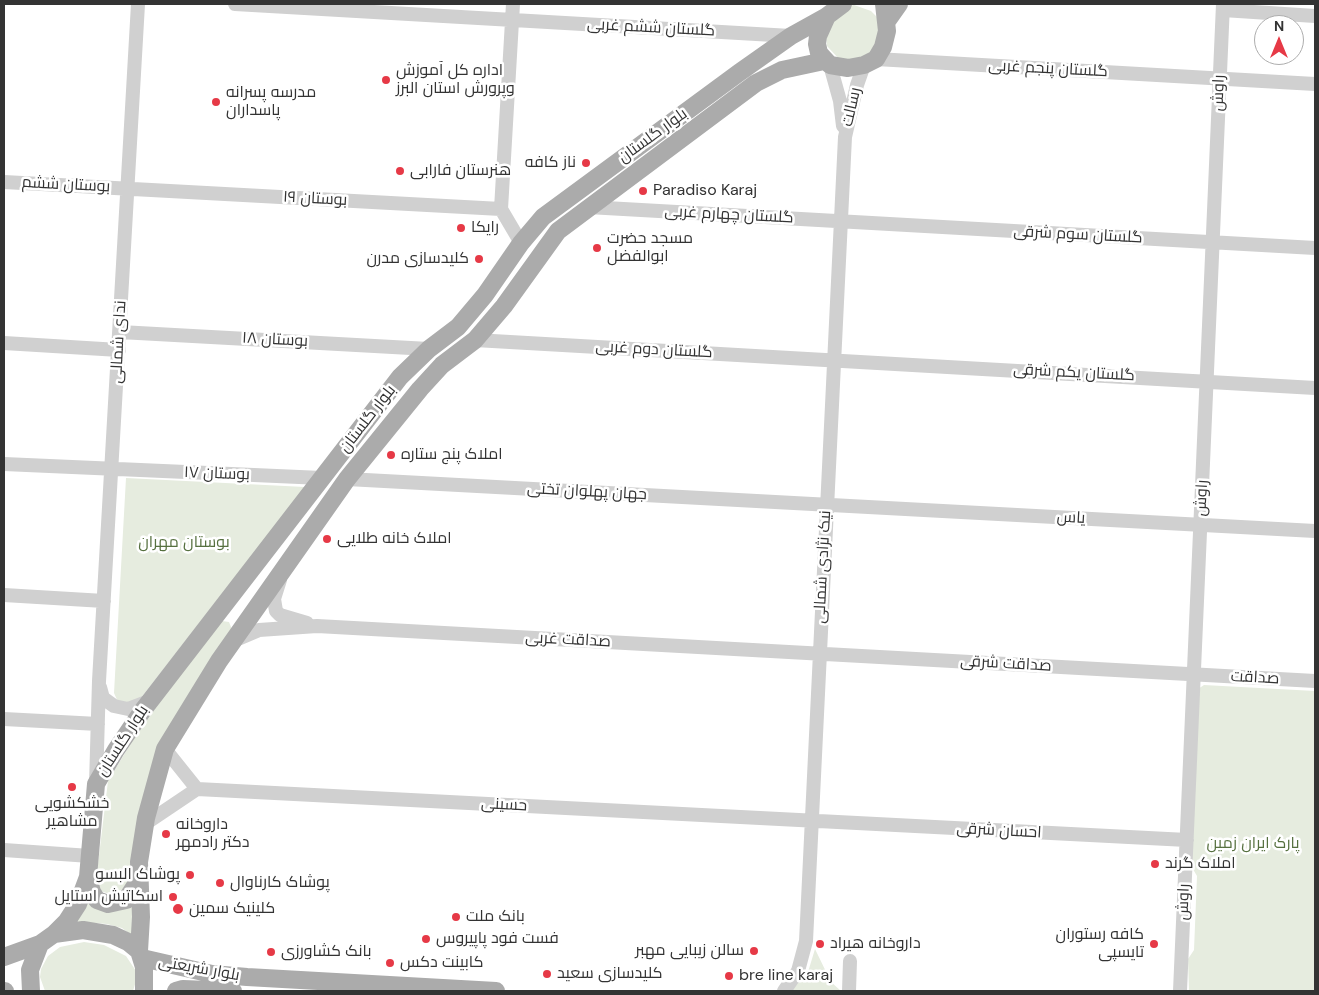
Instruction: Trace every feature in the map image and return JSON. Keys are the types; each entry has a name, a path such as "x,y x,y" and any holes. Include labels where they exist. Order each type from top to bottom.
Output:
{"main road":[{"path":"870,62 885,40 886,12 900,4"},
{"path":"827,63 819,53 818,36 837,8"},
{"name":"بلوار گلستان","path":"47,939 67,921 78,904 88,877 96,784 149,701 400,377 429,349 458,326 485,295 521,243 544,218 569,197 791,36 837,8"},
{"path":"769,52 781,54 784,59 782,70"},
{"name":"بلوار گلستان","path":"144,991 146,975 140,954 139,862 145,824 165,749 234,639 347,479 424,384 442,365 475,340 504,306 558,230 756,84 782,70 827,63 848,68 870,62"},
{"path":"212,621 226,614 234,617 239,625 234,639"},
{"path":"88,877 92,892 97,900 108,904 126,900 139,880"},
{"name":"بلوار شریعتی","path":"47,939 83,930 97,931 128,942 140,954 180,968 246,977 496,991"},
{"path":"4,957 47,939"},
{"path":"31,991 30,970 47,939"},
{"path":"180,968 173,974 172,983 180,990"},
{"name":"بلوار شریعتی","path":"180,990 233,991"}],"street":[{"name":"ندای شمالی","path":"96,784 99,681 138,4"},
{"name":"گلستان ششم غربی","path":"235,4 302,6 791,36"},
{"path":"513,4 501,209 521,243"},
{"path":"1223,7 1315,16"},
{"name":"راوش","path":"1180,991 1223,7"},
{"name":"گلستان پنجم غربی","path":"870,62 1315,84"},
{"name":"رسالت","path":"845,137 856,85 870,62"},
{"name":"رسالت","path":"827,63 840,101 845,137"},
{"name":"نیک نژادی شمالی","path":"784,991 798,971 803,956 845,137"},
{"name":"بوستان ششم","path":"4,182 128,188"},
{"name":"بوستان ۱۹","path":"128,188 501,209"},
{"name":"گلستان چهارم غربی","path":"588,208 840,222"},
{"name":"گلستان سوم شرقی","path":"840,222 1315,248"},
{"name":"بوستان ۱۸","path":"120,332 429,349"},
{"name":"گلستان دوم غربی","path":"475,340 834,360"},
{"path":"4,343 119,350"},
{"name":"گلستان یکم شرقی","path":"834,360 1315,388"},
{"name":"بوستان ۱۷","path":"4,464 322,478"},
{"name":"جهان پهلوان تختی","path":"347,479 826,505"},
{"name":"یاس","path":"826,505 1315,530"},
{"name":"صداقت غربی","path":"285,566 274,599 276,611 280,615 317,626"},
{"path":"4,595 104,601"},
{"name":"صداقت غربی","path":"234,639 258,630 317,626 819,654"},
{"name":"صداقت شرقی","path":"819,654 1194,675"},
{"name":"صداقت","path":"1194,675 1315,681"},
{"name":"ندای شمالی","path":"99,681 103,698 114,706 128,709 149,701"},
{"path":"4,719 98,724"},
{"path":"145,824 197,789 165,749"},
{"name":"حسینی","path":"197,789 810,821"},
{"name":"احسان شرقی","path":"810,821 1187,840"},
{"path":"4,850 90,856"},
{"path":"849,991 850,961"}],"green space":[{"path":"854,5 871,11 878,18 883,36 867,60 840,60 827,46 825,27 844,7"},
{"name":"بوستان مهران","path":"126,478 305,487 137,703 118,702 114,693"},
{"path":"222,621 229,622 233,632 161,746 129,886 112,895 101,891 97,872 108,781 136,735 215,624"},
{"name":"پارک ایران زمین","path":"1204,685 1315,691 1315,991 1189,991 1188,959 1194,950 1197,876 1187,859 1198,689"},
{"path":"87,894 117,911 126,908 136,900 135,938 122,928 107,924 96,923 73,927"},
{"path":"84,942 104,945 126,956 136,971 133,991 45,991 40,977 41,969 48,956 60,947"},
{"path":"815,949 831,982 841,991 790,991 808,972"}],"place":[{"name":"اداره کل آموزش وپرورش استان البرز","path":"386,80"},
{"name":"مدرسه پسرانه پاسداران","path":"216,102"},
{"name":"ناز کافه","path":"586,163"},
{"name":"هنرستان فارابی","path":"400,171"},
{"name":"Paradiso Karaj","path":"643,191"},
{"name":"رایکا","path":"461,228"},
{"name":"مسجد حضرت ابوالفضل","path":"597,248"},
{"name":"کلیدسازی مدرن","path":"479,259"},
{"name":"املاک پنج ستاره","path":"391,455"},
{"name":"املاک خانه طلایی","path":"327,539"},
{"name":"خشکشویی مشاهیر","path":"72,787"},
{"name":"داروخانه دکتر رادمهر","path":"166,834"},
{"name":"املاک گرند","path":"1155,864"},
{"name":"پوشاک البسو","path":"190,875"},
{"name":"پوشاک کارناوال","path":"220,883"},
{"name":"اسکاتیش استایل","path":"173,897"},
{"name":"کلینیک سمین","path":"178,909"},
{"name":"بانک ملت","path":"456,917"},
{"name":"فست فود پاپیروس","path":"426,939"},
{"name":"داروخانه هیراد","path":"820,944"},
{"name":"کافه رستوران تایسپی","path":"1154,944"},
{"name":"سالن زیبایی مهبر","path":"754,951"},
{"name":"بانک کشاورزی","path":"271,952"},
{"name":"کابینت دکس","path":"390,963"},
{"name":"کلیدسازی سعید","path":"547,974"},
{"name":"bre line karaj","path":"729,976"}]}
